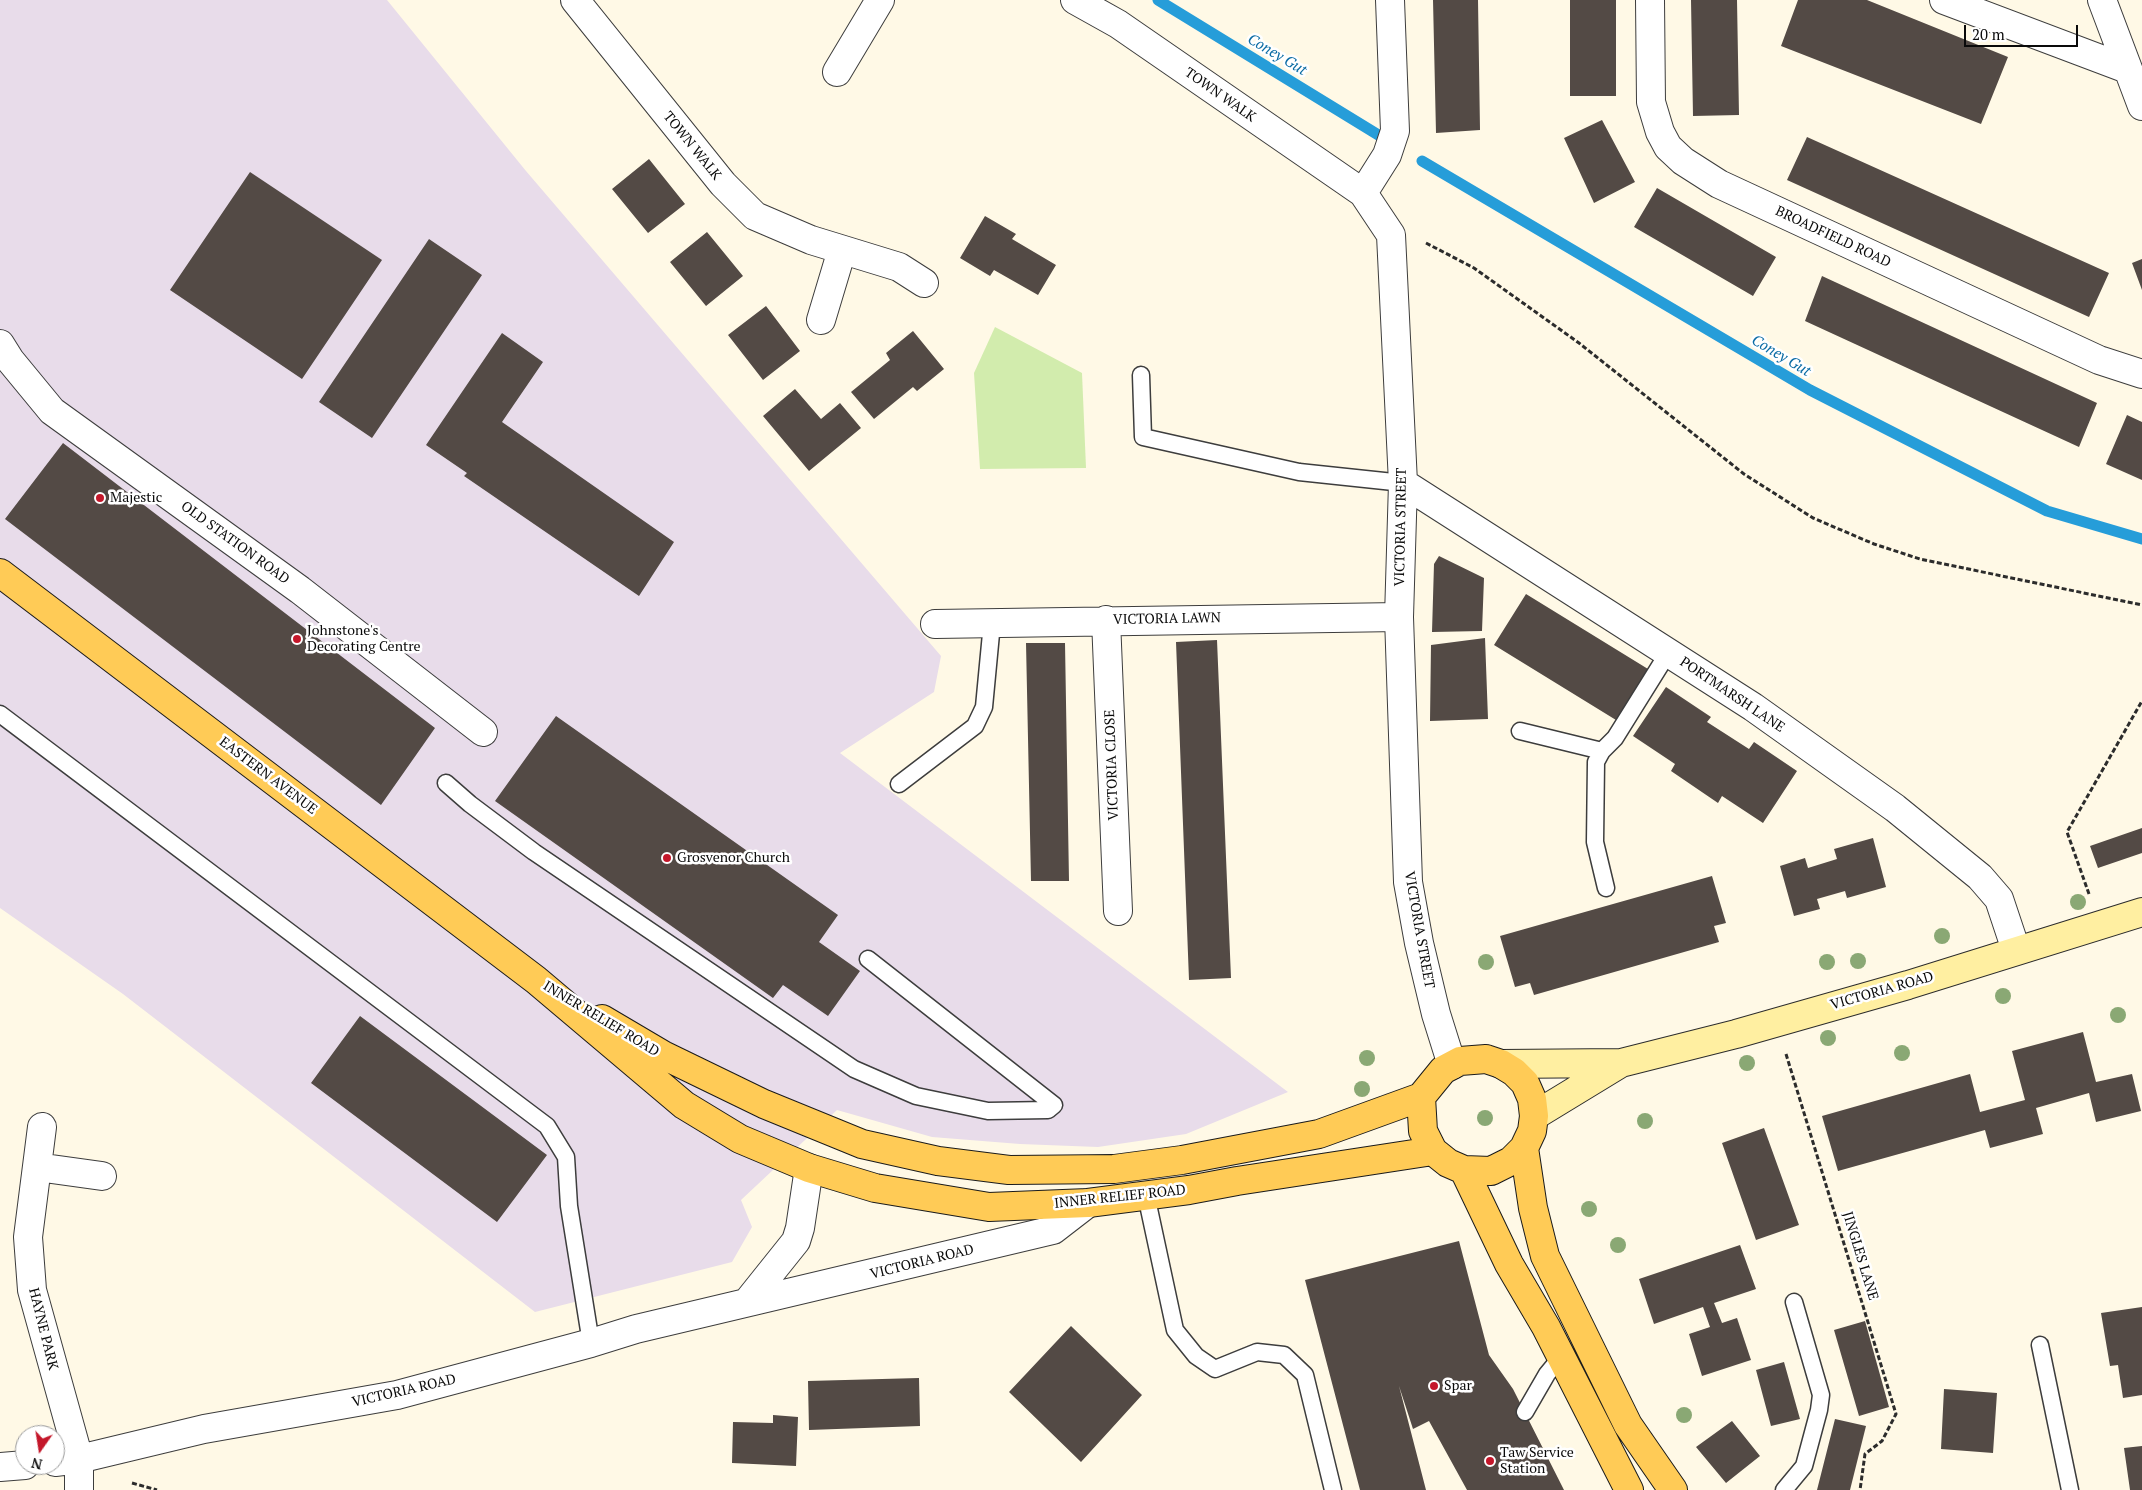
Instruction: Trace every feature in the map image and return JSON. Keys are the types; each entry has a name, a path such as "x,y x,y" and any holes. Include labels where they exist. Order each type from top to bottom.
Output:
{"main road":[{"name":"EASTERN AVENUE","path":"0,572 536,980"},
{"name":"INNER RELIEF ROAD","path":"536,980 663,1055 764,1104 862,1144 938,1161 1010,1170 1114,1169 1182,1160 1319,1134 1421,1097"},
{"name":"INNER RELIEF ROAD","path":"536,980 684,1105 740,1139 809,1168 875,1188 989,1207 1088,1203 1433,1151"},
{"path":"1486,1059 1501,1064 1514,1072 1525,1084 1532,1099 1534,1116 1532,1131 1524,1148 1511,1161 1491,1171 1464,1170 1448,1163 1433,1151 1423,1131 1421,1097 1432,1081 1452,1065 1460,1061 1486,1059"},
{"path":"809,1168 862,1144"},
{"path":"1524,1148 1533,1208 1545,1256 1628,1425 1673,1490"},
{"path":"1464,1170 1509,1264 1561,1357 1629,1490"}],"street":[{"name":"TOWN WALK","path":"574,0 722,184 755,216 811,240 899,267 924,283"},
{"path":"837,72 880,0"},
{"name":"TOWN WALK","path":"1075,0 1118,24 1362,193"},
{"path":"1390,0 1395,131 1387,155 1362,193 1391,235"},
{"name":"BROADFIELD ROAD","path":"1650,0 1651,102 1660,132 1668,147 1682,161 1719,184 2099,360 2142,374"},
{"path":"1944,0 2127,69"},
{"path":"2102,0 2142,106"},
{"name":"VICTORIA STREET","path":"1391,235 1403,483 1399,617 1408,882 1418,943 1436,1014 1452,1065"},
{"path":"821,320 842,250"},
{"name":"OLD STATION ROAD","path":"0,344 10,360 52,411 300,590 484,732"},
{"name":"PORTMARSH LANE","path":"1403,483 1754,707 1895,808 1980,877 1999,898 2016,950"},
{"name":"VICTORIA LAWN","path":"935,624 1399,617"},
{"name":"VICTORIA CLOSE","path":"1106,620 1118,910"},
{"name":"VICTORIA ROAD","path":"1501,1064 1621,1063 1736,1034 1776,1021 1908,985 2142,912"},
{"name":"VICTORIA ROAD","path":"1534,1116 1621,1063"},
{"name":"HAYNE PARK","path":"42,1127 28,1237 32,1290 67,1460 79,1490"},
{"path":"37,1167 102,1176"},
{"path":"748,1302 796,1241 800,1228 809,1168"},
{"name":"VICTORIA ROAD","path":"67,1460 204,1429 397,1395 592,1343 636,1329 1053,1230 1088,1203"},
{"path":"0,1467 15,1466"}],"lane":[{"path":"1141,375 1143,437 1299,472 1403,483"},
{"path":"899,784 975,726 984,707 992,623"},
{"path":"1606,888 1596,842 1596,762 1602,751 1615,738 1668,652"},
{"path":"0,714 546,1126 566,1157 569,1206 592,1343"},
{"path":"1520,732 1602,751"},
{"path":"446,783 470,804 534,852 854,1069 916,1096 988,1111 1048,1110 1054,1105 868,959"},
{"path":"1146,1195 1175,1330 1196,1356 1215,1369 1257,1352 1284,1355 1305,1374 1333,1490"},
{"path":"1784,1490 1804,1466 1820,1410 1820,1395 1794,1302"},
{"path":"2040,1345 2070,1490"},
{"path":"1525,1412 1546,1374 1561,1357"}],"path":[{"path":"1391,235 1419,240 1474,268 1579,343 1744,474 1814,518 1874,544 1920,558 2142,605"},
{"path":"2099,925 2067,832 2142,701"},
{"name":"JINGLES LANE","path":"1776,1021 1896,1414 1882,1441 1865,1454 1860,1490"},
{"path":"125,1485 134,1483 157,1490"}],"shaded area":[{"path":"0,0 387,0 526,171 941,656 934,692 840,753 1288,1092 1186,1134 1098,1147 1020,1144 932,1137 837,1110 741,1200 752,1227 732,1262 535,1312 123,994 0,908"}],"green space":[{"path":"995,327 1082,373 1086,468 980,469 974,373"}],"building":[{"path":"1433,0 1478,0 1480,130 1436,133"},
{"path":"1570,0 1616,0 1616,96 1570,96"},
{"path":"1691,0 1737,0 1739,115 1693,116"},
{"path":"1798,0 1867,0 2008,57 1981,124 1781,46"},
{"path":"1602,120 1635,182 1594,203 1564,138"},
{"path":"1807,137 2109,273 2089,317 1787,180"},
{"path":"649,159 685,204 648,233 612,189"},
{"path":"250,172 382,260 302,379 170,290"},
{"path":"1657,188 1776,257 1753,296 1634,227"},
{"path":"985,216 1016,234 1012,239 1056,265 1038,295 994,270 990,276 960,258"},
{"path":"707,232 743,276 706,306 670,262"},
{"path":"429,239 482,275 372,438 319,402"},
{"path":"2142,259 2142,290 2132,263"},
{"path":"1822,276 2097,403 2079,447 1805,321"},
{"path":"766,306 800,351 763,380 728,335"},
{"path":"913,331 944,369 917,391 913,387 874,419 851,392 890,360 886,353"},
{"path":"502,333 543,362 502,422 674,542 639,596 464,476 467,473 426,445"},
{"path":"795,389 821,419 840,403 861,428 809,471 763,416"},
{"path":"2127,415 2142,422 2142,480 2106,464"},
{"path":"63,443 435,728 381,805 5,519"},
{"path":"1439,556 1484,578 1482,631 1432,632 1434,564"},
{"path":"1526,594 1648,669 1616,720 1494,645"},
{"path":"1485,638 1488,719 1430,721 1431,645"},
{"path":"1217,640 1231,978 1189,980 1176,642"},
{"path":"1026,643 1065,643 1069,881 1031,881"},
{"path":"1666,687 1711,717 1707,722 1749,749 1754,742 1797,771 1763,823 1722,796 1718,803 1671,771 1675,764 1633,736"},
{"name":"Grosvenor Church","path":"556,716 838,915 819,942 860,971 828,1016 783,985 773,998 495,801"},
{"path":"2142,828 2142,853 2098,868 2090,846"},
{"path":"1873,838 1886,887 1847,898 1845,891 1817,899 1820,909 1794,916 1780,866 1805,858 1808,868 1837,859 1834,849"},
{"path":"1712,876 1726,923 1714,926 1719,942 1534,995 1530,983 1515,987 1500,936"},
{"path":"360,1016 547,1155 497,1222 311,1083"},
{"path":"2083,1032 2096,1082 2132,1074 2141,1111 2096,1122 2089,1093 2036,1108 2043,1134 1990,1148 1985,1130 1838,1171 1822,1116 1970,1074 1980,1112 2025,1100 2012,1051"},
{"path":"1764,1128 1799,1225 1756,1240 1722,1143"},
{"path":"1459,1241 1489,1355 1513,1389 1564,1490 1467,1490 1429,1421 1413,1429 1399,1386 1426,1490 1360,1490 1305,1280"},
{"path":"1740,1245 1756,1289 1714,1303 1722,1323 1737,1318 1751,1360 1702,1376 1689,1334 1710,1327 1703,1307 1654,1324 1639,1279"},
{"path":"2142,1307 2142,1395 2123,1398 2118,1365 2110,1366 2101,1313"},
{"path":"1865,1321 1889,1407 1859,1416 1834,1330"},
{"path":"1071,1326 1142,1395 1081,1462 1009,1392"},
{"path":"1784,1362 1800,1419 1771,1426 1756,1370"},
{"path":"919,1378 920,1426 809,1430 808,1381"},
{"path":"1944,1389 1997,1393 1993,1453 1941,1449"},
{"path":"773,1415 798,1417 796,1466 732,1463 733,1422 773,1423"},
{"path":"1835,1419 1866,1426 1850,1490 1817,1490"},
{"path":"1732,1421 1760,1456 1726,1483 1696,1447"},
{"path":"2142,1446 2142,1490 2130,1490 2124,1448"}],"waterway":[{"name":"Coney Gut","path":"1158,0 1380,136"},
{"name":"Coney Gut","path":"1422,161 1810,390 2047,511 2142,539"}],"place":[{"name":"Majestic","path":"100,498"},
{"name":"Johnstone's Decorating Centre","path":"297,639"},
{"name":"Grosvenor Church","path":"667,858"},
{"name":"Spar","path":"1434,1386"},
{"name":"Taw Service Station","path":"1490,1461"}]}
